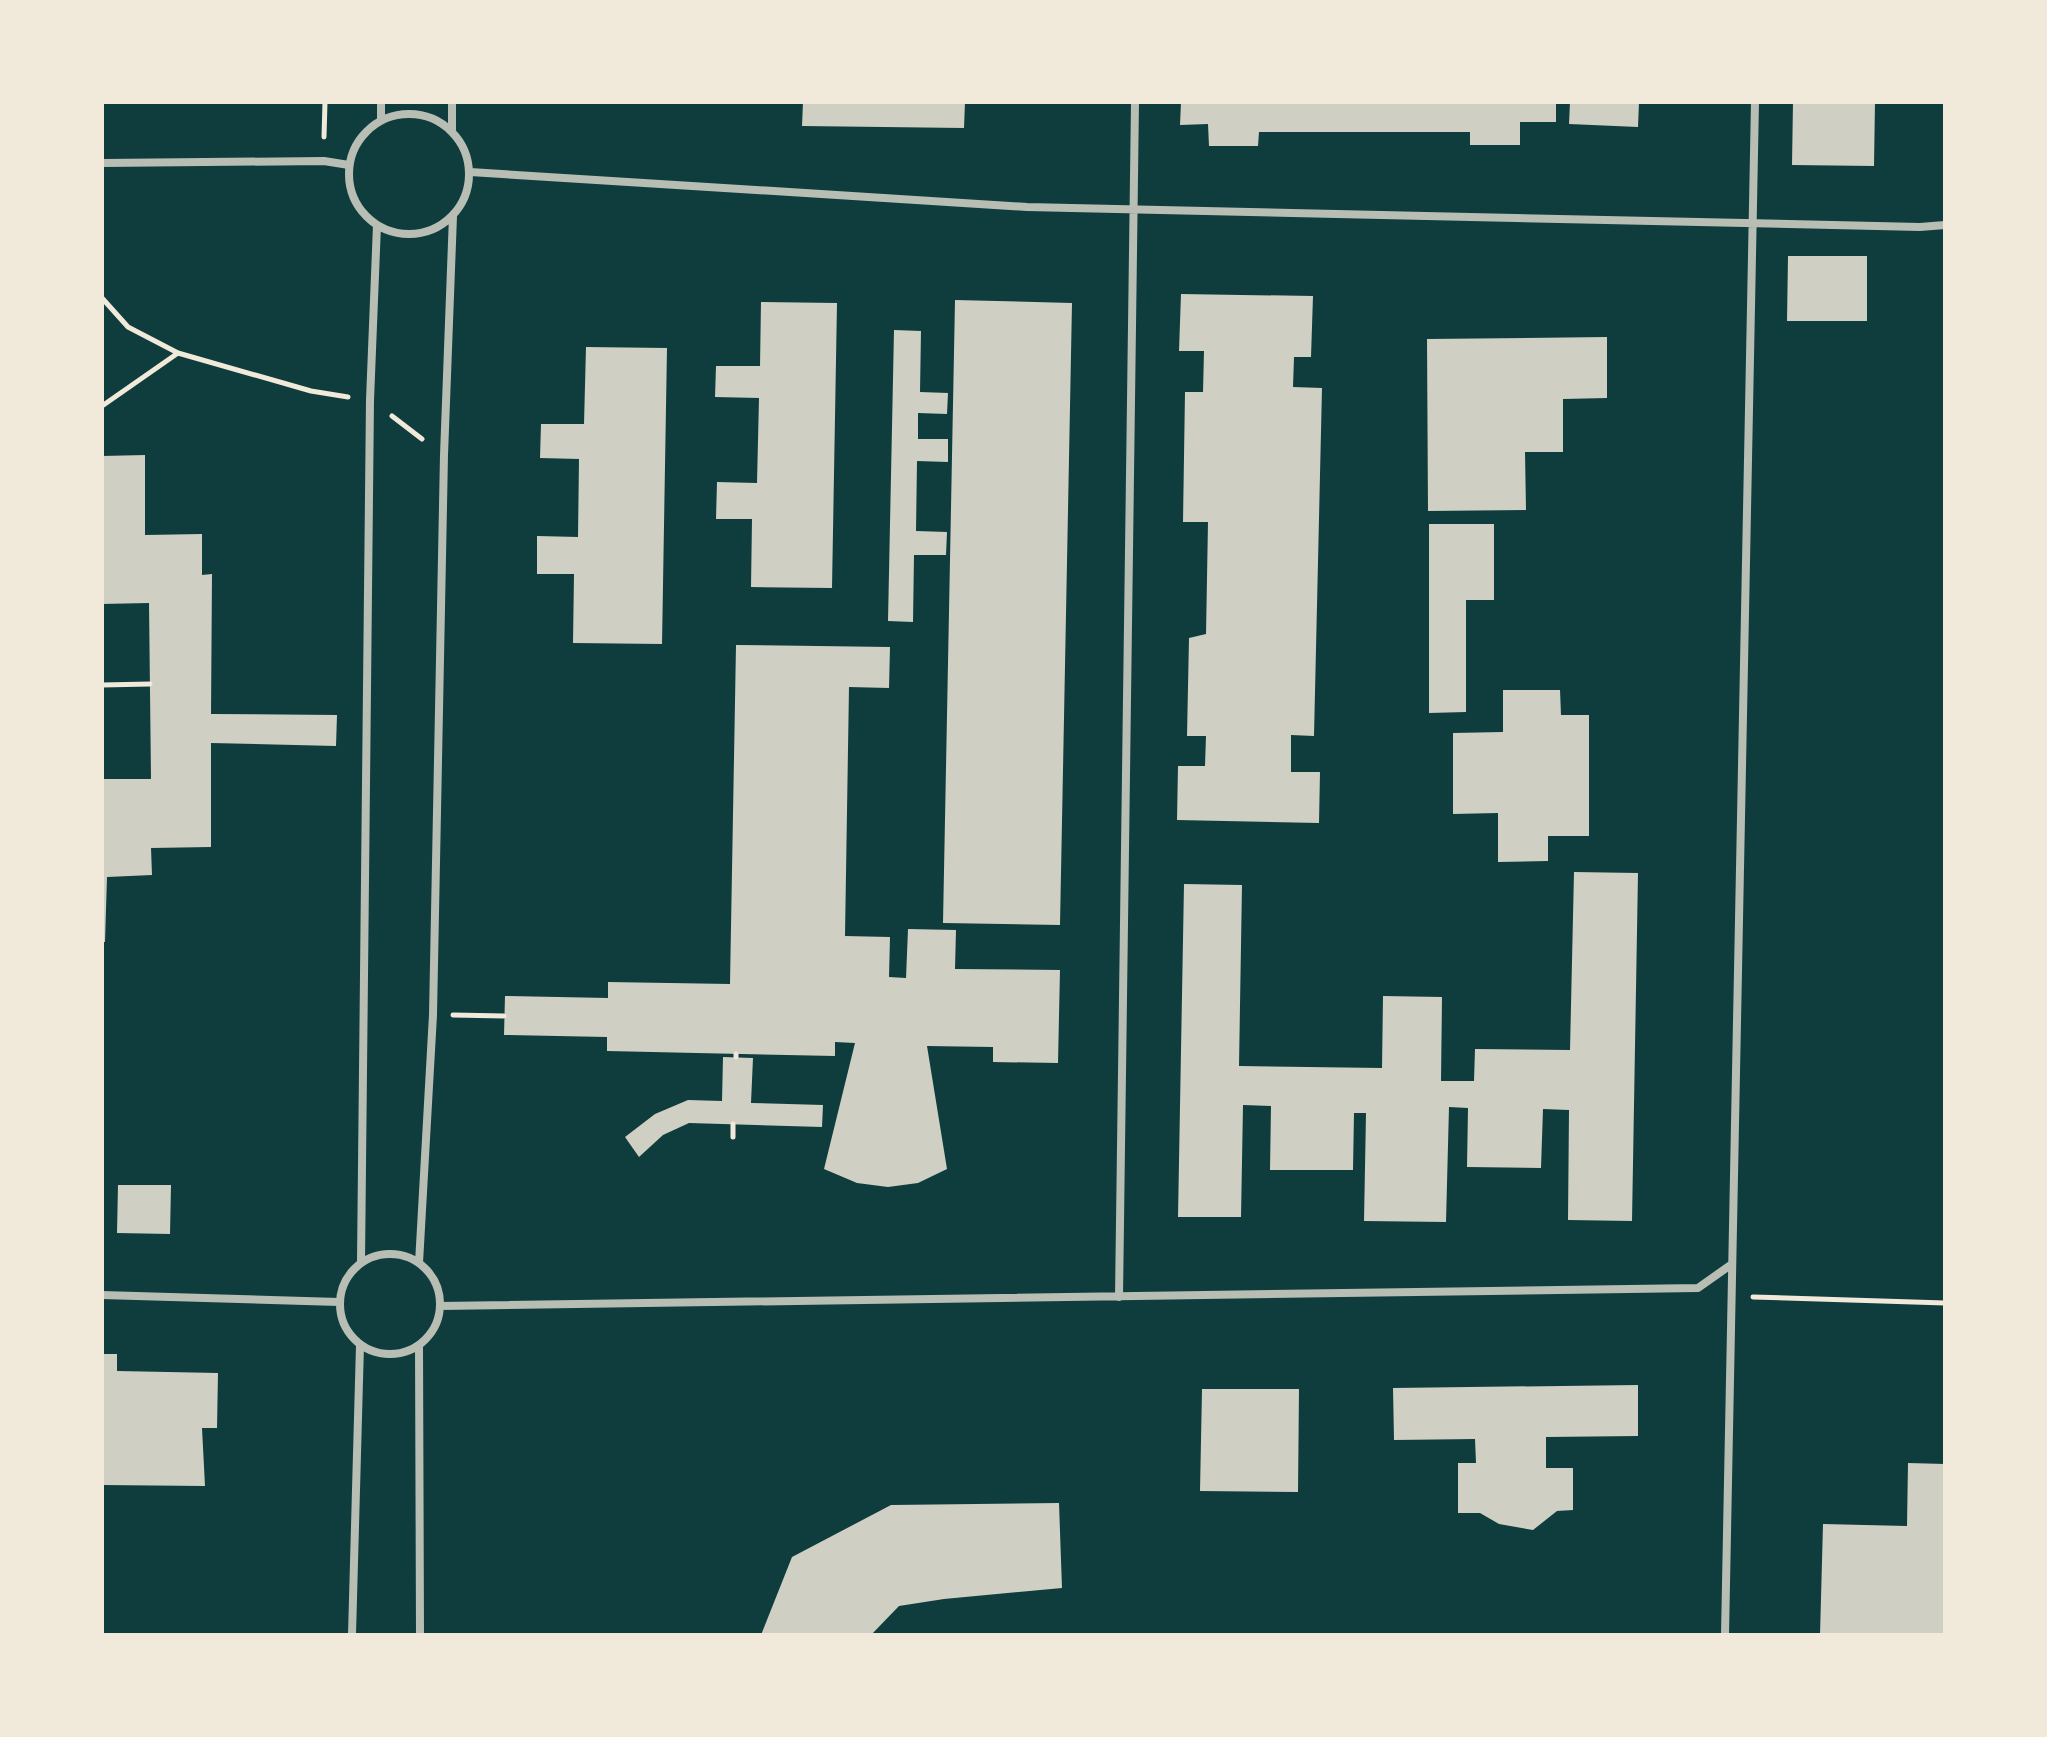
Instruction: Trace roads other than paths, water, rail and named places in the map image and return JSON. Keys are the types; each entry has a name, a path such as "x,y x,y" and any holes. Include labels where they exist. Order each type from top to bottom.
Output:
{"street":[{"path":"381,102 381,118"},
{"path":"452,102 452,130"},
{"path":"1119,1297 1135,102"},
{"path":"1725,1635 1755,102"},
{"path":"411,112 435,118 452,130 466,151 470,172 462,204 453,216 432,230 412,235 377,225 355,201 349,182 349,165 357,143 381,118 411,112"},
{"path":"102,163 324,161 349,165"},
{"path":"470,172 1011,206 1920,227 1945,225"},
{"path":"419,1263 433,1015 444,455 453,216"},
{"path":"361,1262 370,400 377,225"},
{"path":"391,1253 419,1263 435,1282 440,1306 430,1334 419,1345 390,1355 360,1345 344,1326 339,1302 342,1287 350,1273 361,1262 391,1253"},
{"path":"440,1306 1698,1288 1732,1264"},
{"path":"102,1295 339,1302"},
{"path":"352,1635 360,1345"},
{"path":"419,1345 420,1635"}]}
